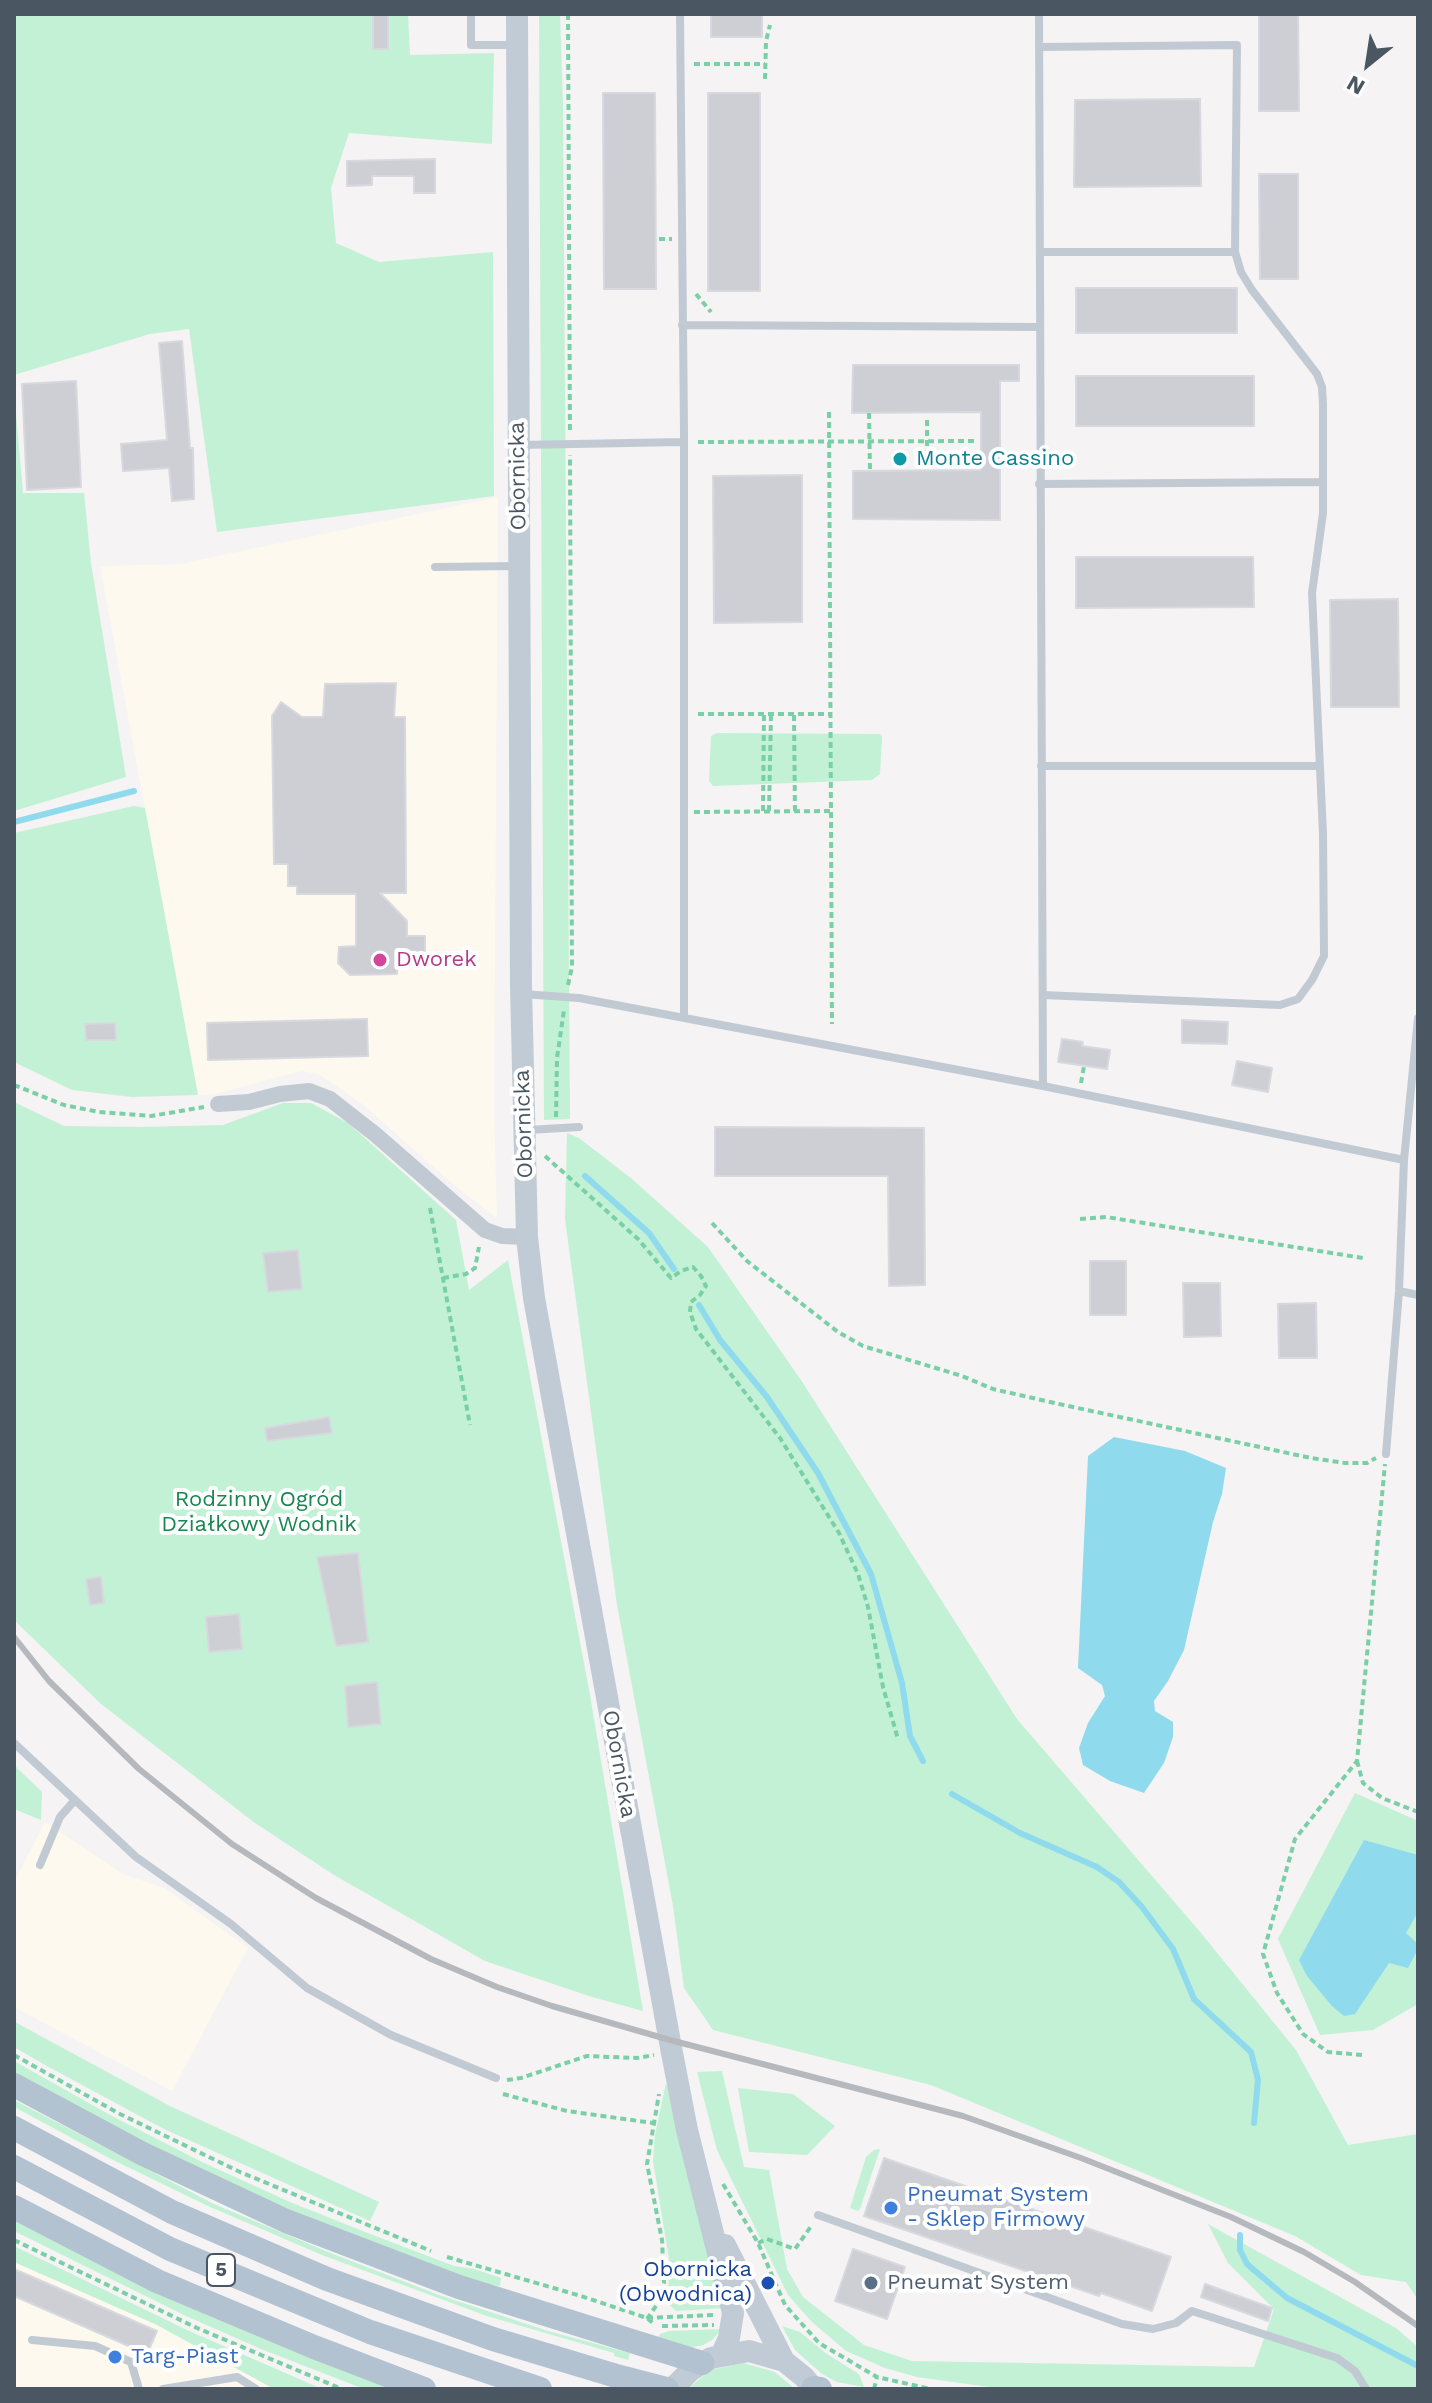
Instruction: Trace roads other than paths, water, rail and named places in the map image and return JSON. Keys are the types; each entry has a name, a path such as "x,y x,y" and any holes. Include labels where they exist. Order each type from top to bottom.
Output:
{"main road":[{"name":"Obornicka","path":"517,14 521,994 527,1237 534,1298 672,2053 687,2130 733,2313 729,2338 712,2359"},
{"path":"14,2085 143,2154 286,2221 459,2287 712,2359"},
{"name":"5","path":"14,2128 172,2212 327,2279 467,2330 613,2375 670,2389"},
{"name":"5","path":"14,2167 170,2249 370,2332 540,2389"},
{"path":"14,2207 157,2281 424,2389"},
{"name":"Obornicka","path":"710,2218 784,2361"},
{"path":"670,2389 712,2359 749,2351 784,2361 816,2389"}],"street":[{"path":"218,1104 249,1102 309,1091 330,1099 485,1230 502,1236 527,1237"}],"lane":[{"path":"471,14 471,45 516,45"},
{"path":"680,14 684,1018"},
{"path":"1039,14 1043,1086"},
{"path":"1039,47 1237,45 1235,252 1241,272 1252,290 1317,374 1322,387 1323,482 1321,539 1312,593 1323,834 1324,956 1312,980 1298,999 1280,1005 1043,995"},
{"path":"1040,252 1235,252"},
{"path":"682,325 1040,327"},
{"path":"518,444 683,442"},
{"path":"1039,484 1323,482"},
{"path":"435,567 519,566"},
{"path":"1041,766 1319,766"},
{"path":"521,994 566,996 684,1018 1043,1086 1404,1160"},
{"path":"1386,1454 1399,1291 1404,1160 1418,1018"},
{"path":"523,1131 579,1127"},
{"path":"1399,1291 1418,1295"},
{"path":"14,1743 136,1857 231,1924 307,1988 391,2035 496,2078"},
{"path":"40,1865 60,1817 74,1801"},
{"path":"818,2215 1122,2324 1153,2329 1176,2323 1192,2311 1235,2324 1337,2358 1355,2371 1366,2389"},
{"path":"32,2340 95,2346 131,2362 139,2389"},
{"path":"163,2389 237,2377 256,2389"}],"water":[{"path":"1114,1437 1185,1451 1226,1468 1184,1650 1154,1701 1155,1711 1173,1722 1173,1737 1164,1763 1144,1793 1110,1781 1083,1765 1079,1748 1088,1723 1105,1696 1102,1685 1078,1668 1088,1456"},
{"path":"1364,1840 1418,1855 1418,1912 1406,1933 1418,1944 1418,1949 1408,1968 1389,1963 1355,2014 1344,2016 1307,1976 1299,1960"}],"waterway":[{"path":"14,822 134,791"},
{"path":"585,1176 649,1233 674,1269"},
{"path":"699,1305 720,1340 767,1397 818,1473 871,1574 902,1683 910,1736 923,1761"},
{"path":"952,1794 1020,1833 1097,1867 1119,1882 1142,1907 1173,1949 1194,1999 1251,2052 1258,2080 1254,2123"},
{"path":"1240,2235 1240,2250 1247,2264 1287,2298 1418,2366"}],"railway":[{"path":"14,1637 49,1681 139,1769 232,1844 316,1898 431,1959 552,2006 963,2116 1081,2158 1231,2217 1304,2252 1355,2282 1418,2326"}],"place":[{"name":"Monte Cassino","path":"900,459"},
{"name":"Dworek","path":"380,960"},
{"name":"Pneumat System - Sklep Firmowy","path":"891,2208"},
{"name":"Obornicka (Obwodnica)","path":"768,2283"},
{"name":"Pneumat System","path":"871,2283"},
{"name":"Targ-Piast","path":"115,2357"}],"park label":[{"name":"Rodzinny Ogród Działkowy Wodnik","path":"259,1512"}]}
